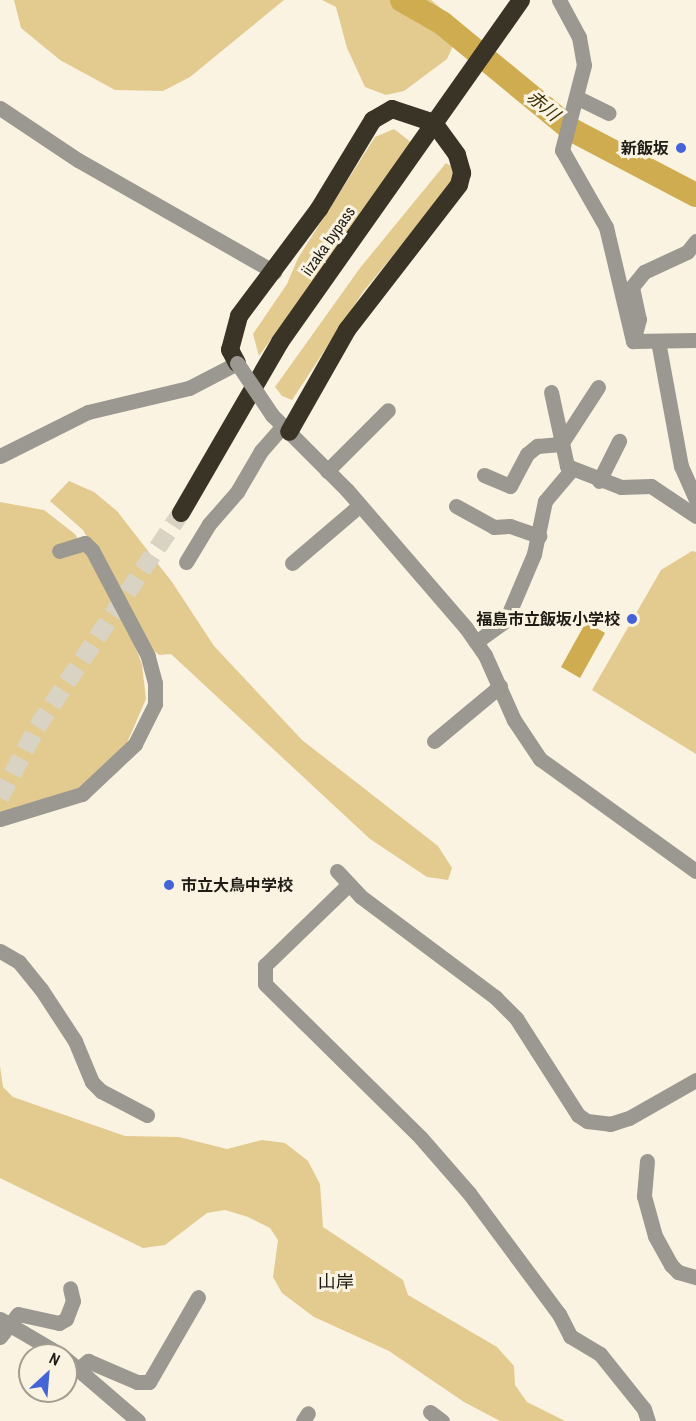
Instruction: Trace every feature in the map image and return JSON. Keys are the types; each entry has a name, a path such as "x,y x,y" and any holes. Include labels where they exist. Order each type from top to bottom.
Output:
{"highway":[{"name":"iizaka bypass","path":"181,513 280,342 521,0"},
{"path":"237,363 230,350 239,316 274,272 380,113 402,110 434,123 457,155 462,173 459,185 347,330 281,424"}],"street":[{"path":"559,0 582,50 583,77 578,98 562,139 562,150 606,227 633,341"},
{"path":"578,98 609,113"},
{"path":"0,108 78,160 274,272"},
{"path":"633,341 639,319 632,287 635,279 687,252 696,241"},
{"path":"633,341 696,340"},
{"path":"658,341 681,466 696,499"},
{"path":"0,456 88,412 189,388 237,363 281,424 360,505 476,642 500,686 514,720 540,759 696,871"},
{"path":"561,444 598,387"},
{"path":"551,392 567,466 599,481 621,487 651,486 696,516"},
{"path":"327,471 388,410"},
{"path":"186,562 209,524 237,492 261,451 281,424"},
{"path":"599,481 619,441"},
{"path":"484,475 510,486 527,454 537,446 561,444"},
{"path":"476,642 506,620 539,536 545,501 573,469"},
{"path":"292,563 360,505"},
{"path":"456,506 494,527 510,526 539,536"},
{"path":"0,819 82,794 135,744 155,704 155,683 148,656 92,550 85,543 59,551"},
{"path":"434,741 500,686"},
{"path":"337,871 349,884 495,997 516,1018 578,1115 587,1122 609,1124 629,1119 696,1080"},
{"path":"349,884 265,965 265,984 421,1138 469,1193 559,1314 570,1336 600,1354 644,1409 648,1421"},
{"path":"0,951 19,962 41,989 75,1041 92,1082 147,1115"},
{"path":"648,1161 644,1196 652,1228 670,1265 678,1272 696,1277"},
{"path":"0,1337 4,1321 18,1314 59,1323 66,1319 73,1301 70,1288"},
{"path":"78,1363 88,1361 137,1382 149,1382 198,1297"},
{"path":"4,1321 41,1343"},
{"path":"78,1369 138,1421"}],"shaded area":[{"path":"14,0 284,0 190,77 163,91 115,90 60,60 21,28"},
{"path":"322,0 431,0 462,26 447,59 404,91 386,95 365,87 347,48 336,7"},
{"path":"394,129 412,143 259,356 253,334 287,284 298,258 375,137"},
{"path":"446,163 451,166 454,181 363,292 292,400 282,396 275,387 360,268"},
{"path":"69,481 94,492 117,511 172,582 214,646 302,740 438,846 452,868 448,880 427,877 370,839 171,654 159,655 146,644 83,530 50,501"},
{"path":"0,502 44,510 75,534 131,634 142,665 146,699 127,743 83,788 0,815"},
{"path":"692,551 696,552 696,754 592,690 661,570"},
{"path":"586,622 605,633 580,678 561,667"},
{"path":"0,1066 3,1087 13,1097 125,1136 179,1137 227,1149 262,1140 285,1143 308,1161 320,1184 323,1227 403,1280 408,1295 497,1347 514,1366 515,1385 527,1402 565,1421 500,1421 464,1402 389,1351 314,1317 282,1293 273,1277 278,1240 270,1228 248,1217 225,1210 207,1213 165,1245 143,1248 0,1178"}],"waterway":[{"name":"赤川","path":"402,0 442,23 572,130 696,195"}],"tunnel":[{"path":"0,798 37,727 181,513"}],"place":[{"name":"新飯坂","path":"681,148"},
{"name":"福島市立飯坂小学校","path":"632,619"},
{"name":"市立大鳥中学校","path":"169,885"}],"district":[{"name":"山岸","path":"336,1282"}]}
